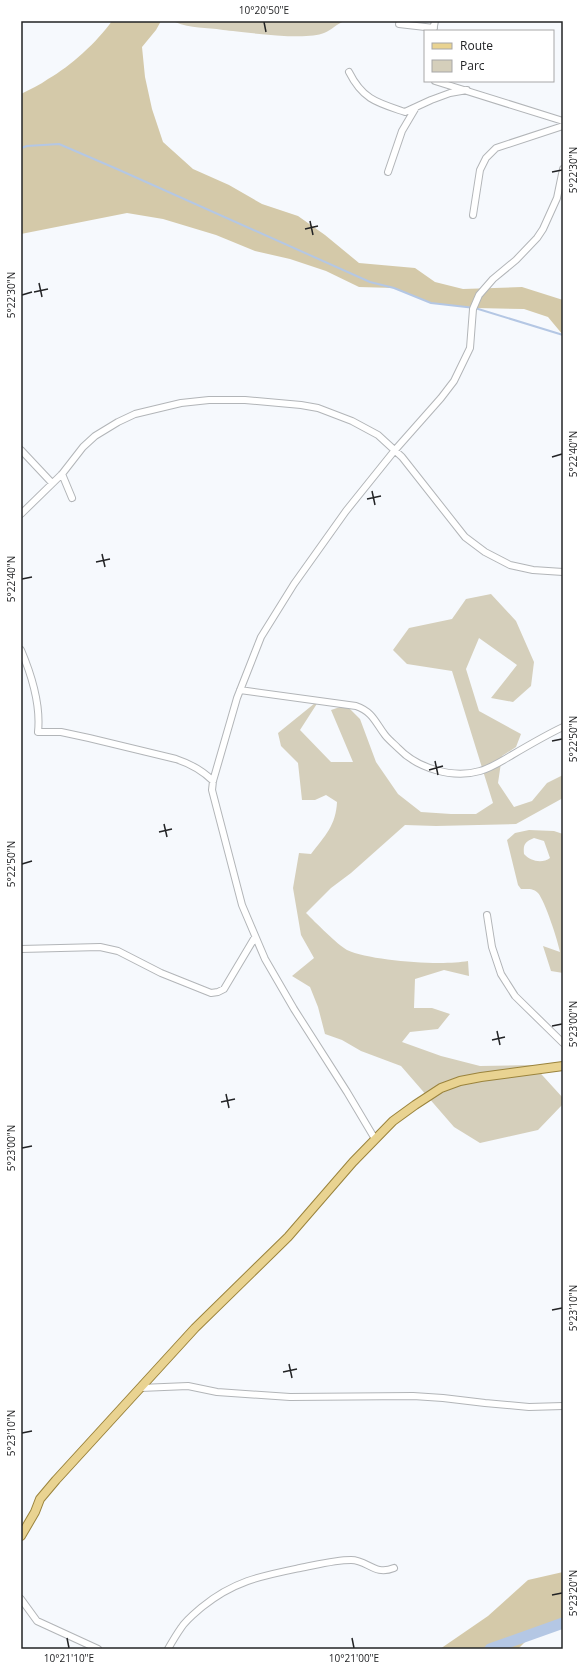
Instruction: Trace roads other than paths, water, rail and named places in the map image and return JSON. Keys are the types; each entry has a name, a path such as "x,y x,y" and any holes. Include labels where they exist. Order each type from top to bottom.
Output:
{"main road":[{"path":"21,1536 35,1512 40,1499 195,1328 288,1237 375,1139 393,1121 441,1088 481,1077 563,1066"}],"street":[{"path":"399,24 433,30 435,21"},
{"path":"349,72 362,91 374,101 405,112 437,98 467,90"},
{"path":"439,82 563,121"},
{"path":"388,172 402,131 416,108"},
{"path":"473,215 480,170 486,158 496,148 563,126"},
{"path":"375,1139 276,979 255,937 242,905 229,859 214,802 212,790 213,781 228,725 261,638 294,584 346,511 395,450 454,381 470,348 473,309 479,295 493,279 516,260 537,238 543,229 557,198 563,169"},
{"path":"21,514 62,474 83,447 95,436 135,414 181,403 209,400 245,400 301,405 318,408 352,421 378,435 395,450 465,537 485,552 510,565 533,570 563,572"},
{"path":"21,450 52,483"},
{"path":"62,474 72,498"},
{"path":"21,650 37,700 39,723 38,732 61,732 137,748 187,762 201,770 213,781"},
{"path":"240,690 356,706 365,709 371,714 386,736 405,756 419,764 452,773 480,771 563,726"},
{"path":"487,915 492,947 502,974 515,996 563,1043"},
{"path":"21,949 100,946 118,951 161,973 211,993 224,989 255,937"},
{"path":"140,1388 188,1386 217,1392 290,1397 413,1396 529,1407 563,1406"},
{"path":"168,1649 181,1627 195,1613 228,1588 242,1582 278,1572 341,1560 354,1560 378,1570 386,1571 394,1568"},
{"path":"21,1599 37,1621 98,1649"}],"waterway":[{"path":"21,148 27,146 59,144 370,282 394,288 431,303 475,308 563,335"},
{"path":"490,1649 563,1623"}]}
